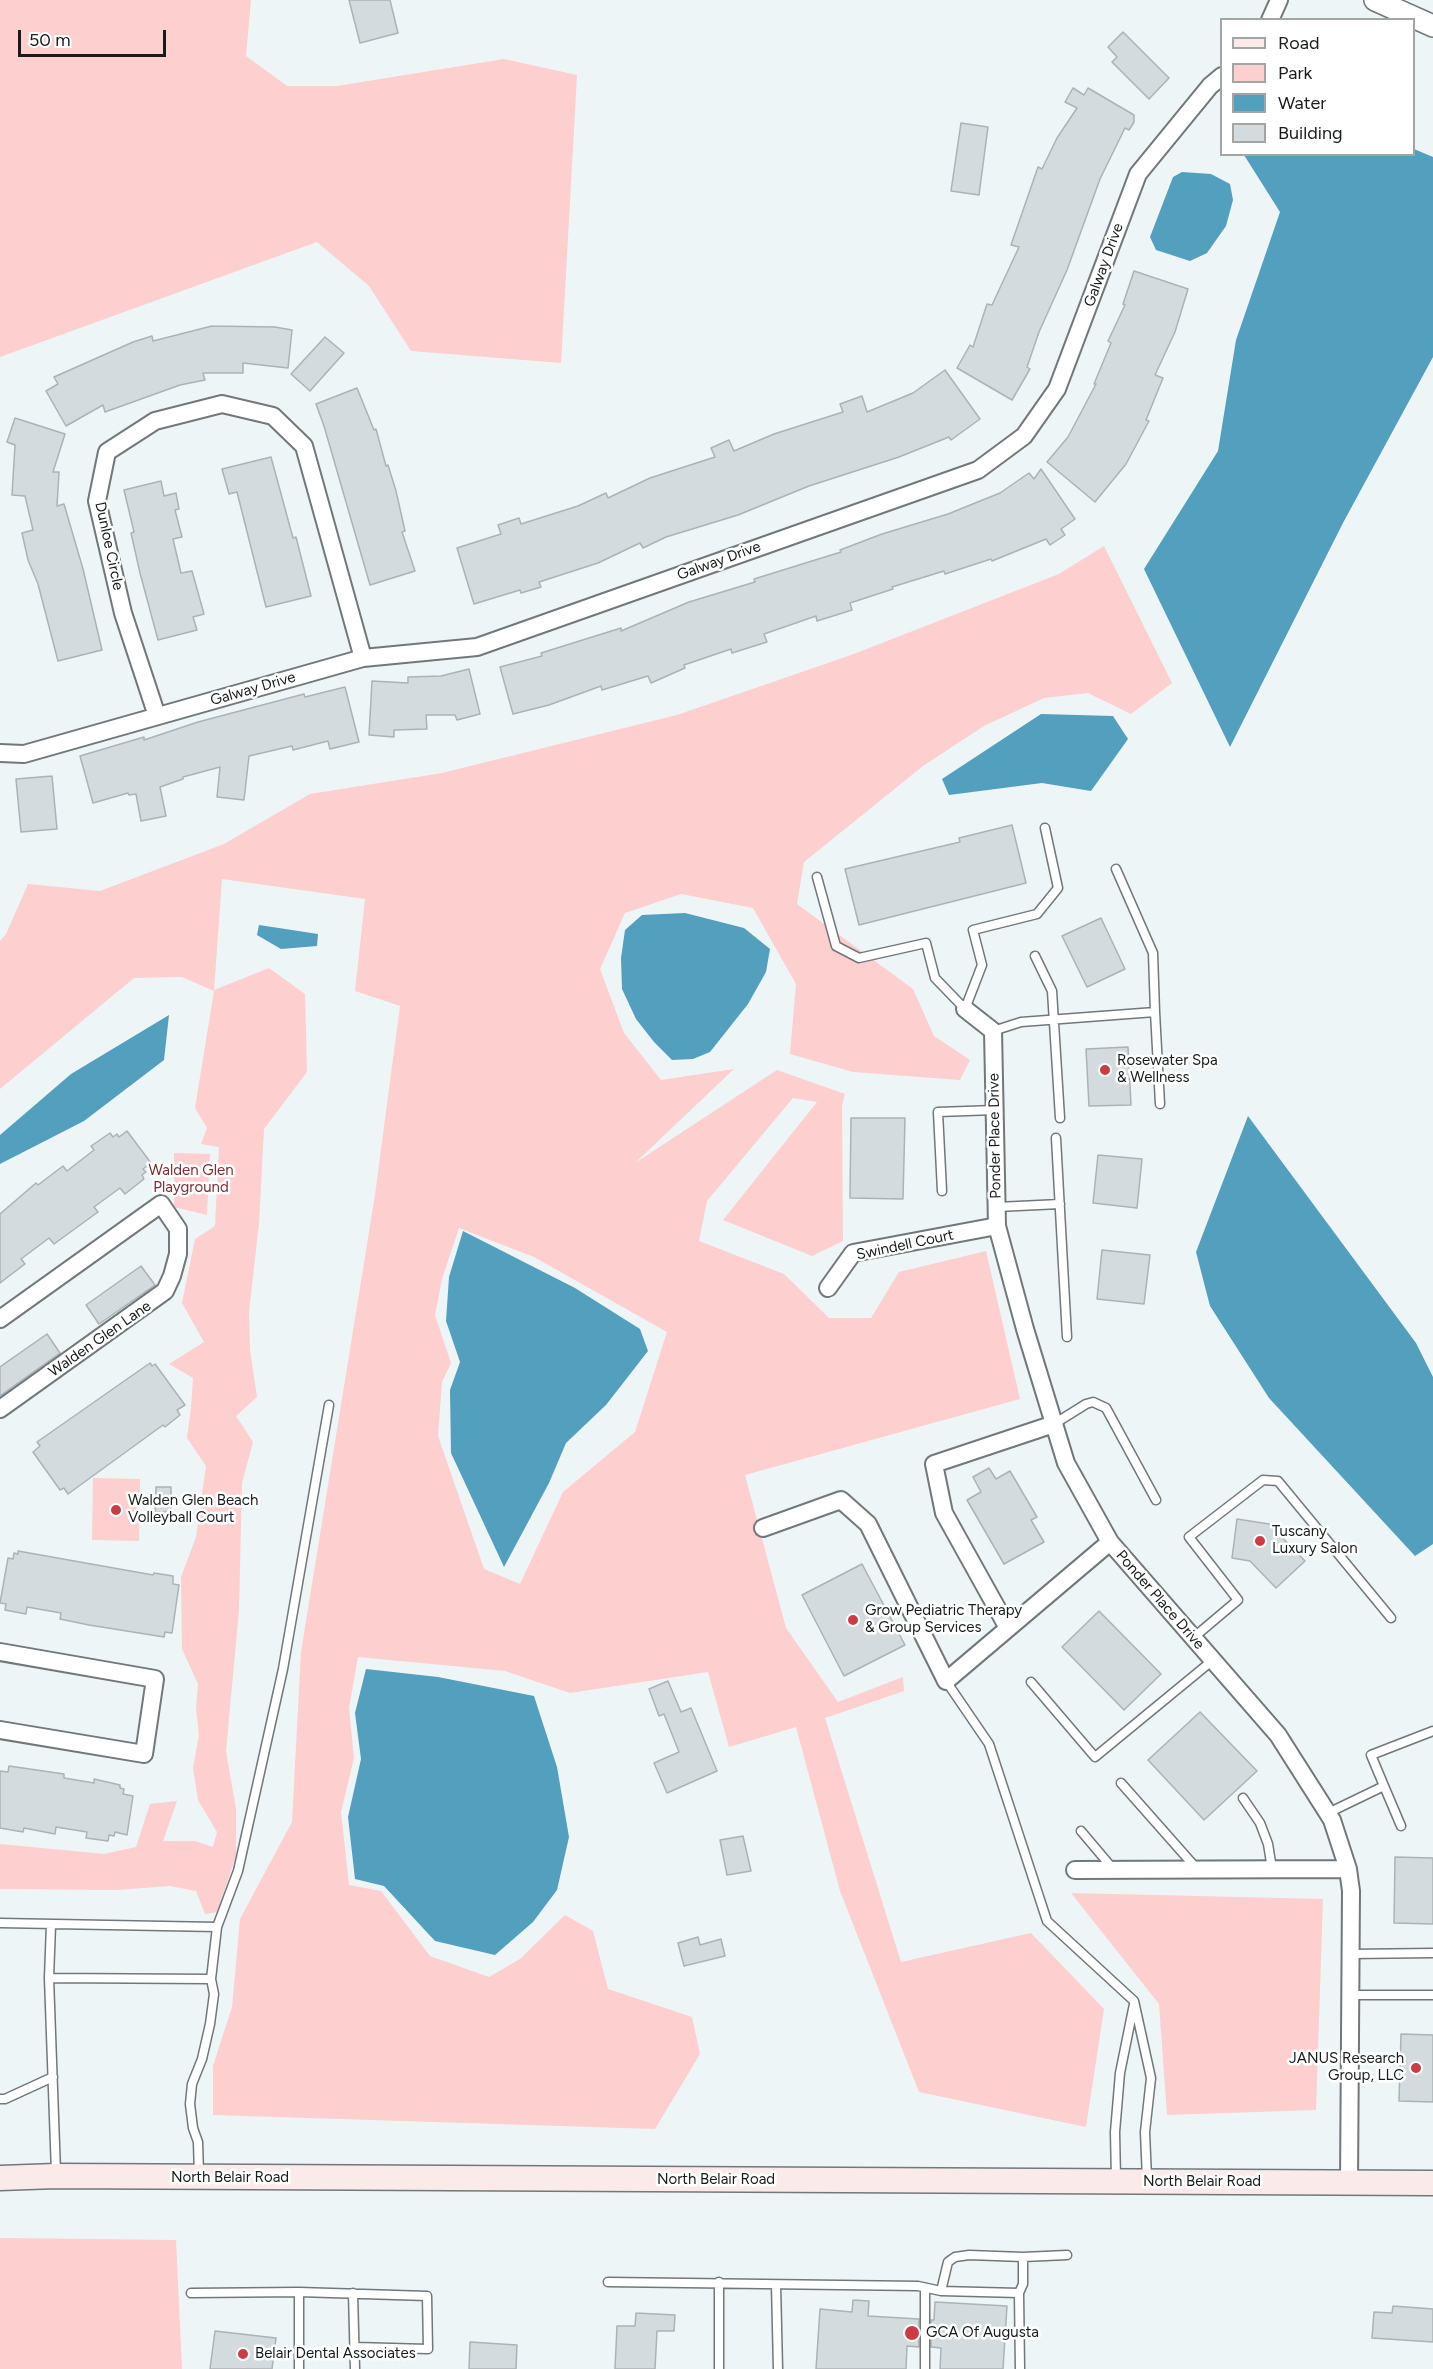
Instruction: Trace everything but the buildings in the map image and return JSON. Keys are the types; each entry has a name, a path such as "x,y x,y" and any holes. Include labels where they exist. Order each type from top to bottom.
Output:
{"main road":[{"name":"North Belair Road","path":"0,2178 56,2176 1433,2183"}],"street":[{"path":"1271,18 1279,0"},
{"path":"1375,0 1433,26"},
{"name":"Galway Drive","path":"0,753 24,754 363,658 477,647 978,470 1024,435 1057,389 1138,174 1220,77"},
{"name":"Dunloe Circle","path":"157,716 123,613 97,501 107,452 155,421 222,404 273,416 304,446 363,658"},
{"path":"965,1009 993,1031"},
{"name":"Ponder Place Drive","path":"993,1031 997,1226 1025,1329 1066,1463 1110,1542 1278,1735 1332,1820 1348,1869 1351,1891 1349,2183"},
{"name":"Walden Glen Lane","path":"0,1319 161,1204 178,1229 178,1254 165,1292 0,1409"},
{"name":"Swindell Court","path":"828,1288 853,1253 997,1226"},
{"path":"1008,1628 944,1513 934,1464 1054,1424"},
{"path":"763,1528 841,1500 868,1524 946,1681 1110,1542"},
{"path":"0,1652 155,1679 144,1754 0,1730"},
{"path":"1075,1870 1348,1869"}],"lane":[{"path":"817,877 836,946 859,958 926,943 936,978 965,1009 982,965 973,930 1036,914 1058,888 1045,828"},
{"path":"1116,869 1153,953 1160,1104"},
{"path":"1035,956 1052,991 1060,1118"},
{"path":"993,1031 1021,1022 1155,1012"},
{"path":"942,1191 938,1112 995,1110"},
{"path":"1056,1138 1067,1337"},
{"path":"997,1207 1060,1204"},
{"path":"1054,1424 1086,1404 1093,1402 1106,1408 1156,1500"},
{"path":"199,2178 198,2142 189,2104 192,2084 202,2059 210,2024 214,1994 211,1979 218,1927 238,1871 283,1669 329,1405"},
{"path":"1193,1638 1238,1600 1189,1537 1263,1480 1278,1481 1391,1618"},
{"path":"1031,1682 1095,1757 1213,1660"},
{"path":"946,1681 989,1744 1047,1921 1134,2001 1151,2078 1145,2132 1147,2182"},
{"path":"1401,1826 1371,1755 1433,1731"},
{"path":"1121,1783 1197,1869"},
{"path":"1328,1813 1384,1786"},
{"path":"1243,1798 1264,1833 1272,1869"},
{"path":"1081,1831 1115,1870"},
{"path":"0,1923 218,1927"},
{"path":"51,1924 49,1978 56,2176"},
{"path":"1350,1954 1433,1953"},
{"path":"49,1978 211,1979"},
{"path":"1350,1995 1433,1995"},
{"path":"1116,2181 1115,2132 1120,2073 1134,2001"},
{"path":"0,2099 5,2099 53,2077"},
{"path":"940,2291 948,2262 955,2257 969,2254 1023,2257 1067,2255"},
{"path":"1020,2369 1019,2293 1023,2284 1023,2257"},
{"path":"608,2282 918,2286 940,2291 1019,2293"},
{"path":"719,2282 719,2369"},
{"path":"776,2285 778,2369"},
{"path":"925,2288 925,2369"},
{"path":"191,2293 299,2292 427,2296 428,2349 355,2347"},
{"path":"299,2292 299,2369"},
{"path":"353,2293 355,2369"}],"green space":[{"path":"0,0 251,0 246,56 287,86 337,86 504,59 577,75 561,363 411,351 369,286 317,242 0,357"},
{"path":"1104,546 1172,683 1131,714 1088,693 1044,698 984,726 923,766 804,862 797,904 913,989 934,1036 970,1060 960,1080 853,1072 790,1054 796,984 753,908 681,894 625,913 600,969 624,1033 661,1080 734,1069 635,1163 777,1070 845,1094 842,1105 843,1241 812,1256 723,1220 817,1102 793,1098 707,1201 699,1241 784,1274 829,1318 871,1318 899,1272 986,1251 1020,1399 745,1475 786,1628 838,1702 903,1677 904,1691 825,1718 901,1962 1031,1933 1104,2009 1086,2127 919,2092 840,1891 796,1727 729,1747 708,1672 570,1693 505,1671 358,1657 349,1708 354,1758 341,1812 349,1885 381,1891 430,1956 489,1977 520,1959 565,1915 593,1931 608,1989 692,2017 700,2054 655,2129 213,2115 213,2066 232,2007 240,1919 292,1822 301,1652 375,1195 400,1006 355,991 365,899 222,879 214,990 269,968 305,994 307,1072 264,1129 259,1224 249,1311 250,1350 257,1397 236,1416 253,1442 242,1483 239,1610 226,1751 236,1809 236,1856 217,1912 205,1914 196,1891 170,1886 117,1890 0,1889 0,1844 104,1854 136,1847 150,1804 177,1801 163,1841 195,1841 213,1847 217,1832 198,1800 193,1768 199,1735 196,1708 198,1684 182,1649 181,1577 196,1537 206,1466 187,1438 193,1378 169,1364 204,1342 182,1303 195,1239 215,1226 219,1147 201,1144 207,1128 195,1108 214,991 182,977 134,978 0,1089 0,941 6,934 28,884 100,891 224,844 310,794 442,773 677,715 851,655 1059,574","holes":["459,1228 534,1257 667,1332 635,1432 563,1492 520,1584 484,1569 438,1436 442,1382 451,1363 435,1315 442,1279"]},
{"name":"Walden Glen Playground","path":"174,1153 210,1154 207,1215 174,1207"},
{"name":"Walden Glen Beach Volleyball Court","path":"93,1478 140,1479 139,1541 92,1540"},
{"path":"1071,1893 1323,1899 1316,2110 1167,2115 1159,2004"},
{"path":"0,2238 176,2240 182,2369 0,2369"}],"water":[{"path":"1415,149 1433,157 1433,357 1344,521 1230,747 1144,569 1218,451 1236,340 1280,212 1245,156 1415,156"},
{"path":"1182,172 1211,174 1230,184 1233,200 1226,226 1207,253 1190,261 1156,250 1150,237 1173,177"},
{"path":"1041,714 1113,716 1128,739 1091,791 1042,783 949,795 942,779"},
{"path":"685,913 744,928 770,949 766,972 748,1004 710,1052 693,1059 672,1060 636,1019 622,989 621,958 625,930 642,915"},
{"path":"259,925 318,934 317,946 281,949 257,935"},
{"path":"169,1015 164,1060 84,1121 0,1164 0,1135 71,1074"},
{"path":"1248,1116 1416,1343 1433,1377 1433,1544 1415,1556 1269,1398 1210,1306 1196,1252"},
{"path":"463,1231 575,1288 640,1329 648,1351 606,1405 566,1443 549,1483 504,1567 451,1453 450,1390 460,1362 446,1321 449,1277"},
{"path":"366,1669 438,1677 534,1696 557,1767 569,1837 557,1890 533,1922 495,1955 435,1941 384,1886 355,1879 348,1817 361,1759 355,1713"}],"place":[{"name":"Rosewater Spa & Wellness","path":"1105,1070"},
{"name":"Walden Glen Beach Volleyball Court","path":"116,1510"},
{"name":"Tuscany Luxury Salon","path":"1260,1541"},
{"name":"Grow Pediatric Therapy & Group Services","path":"853,1620"},
{"name":"JANUS Research Group, LLC","path":"1416,2068"},
{"name":"GCA Of Augusta","path":"912,2333"},
{"name":"Belair Dental Associates","path":"243,2354"}]}
